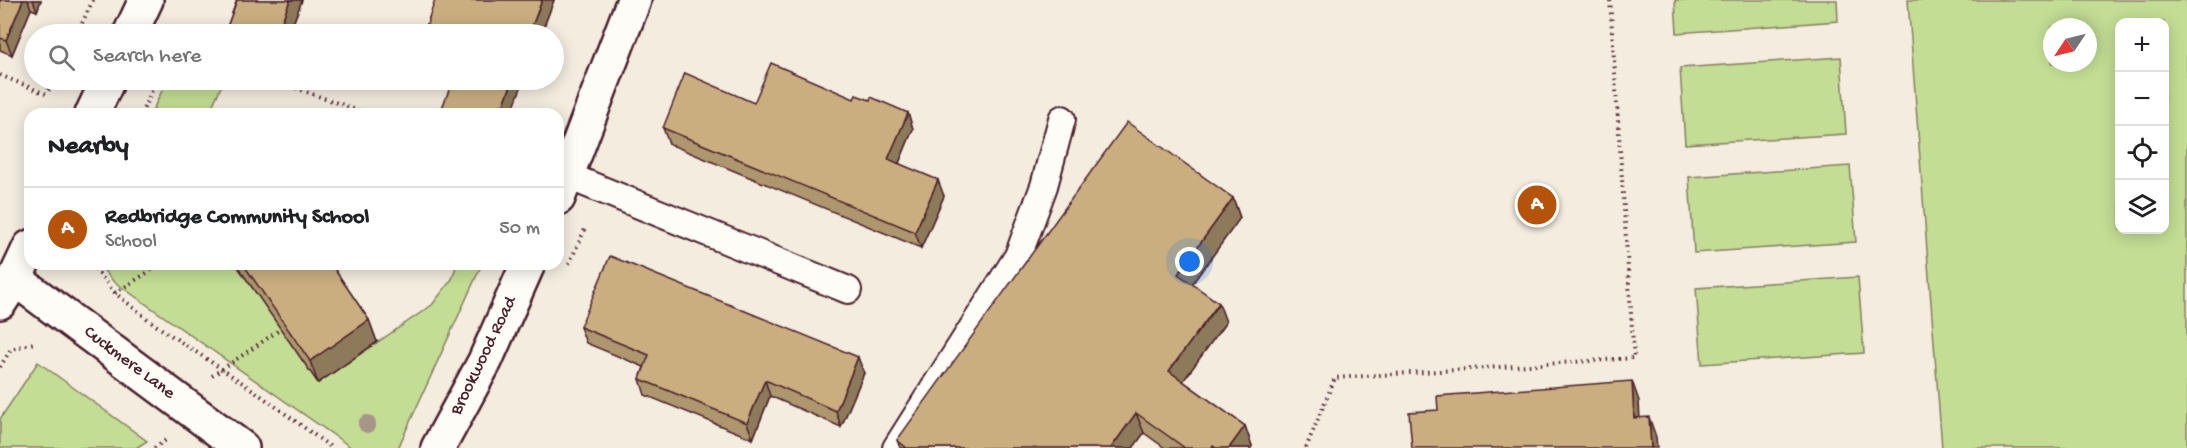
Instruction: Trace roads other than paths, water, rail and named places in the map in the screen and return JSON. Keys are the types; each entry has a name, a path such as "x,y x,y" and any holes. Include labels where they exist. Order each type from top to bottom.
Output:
{"street":[{"path":"135,24 146,0"},
{"path":"564,184 634,0"},
{"path":"95,108 103,90"},
{"path":"8,290 24,259"},
{"name":"Brookwood Road","path":"438,448 485,361 525,270"},
{"name":"Cuckmere Lane","path":"8,290 180,402 242,448"}],"lane":[{"path":"896,448 1018,256 1044,186 1062,119"},
{"path":"564,187 848,290"}],"place":[{"name":"Redbridge Community School","path":"1537,205"}]}
